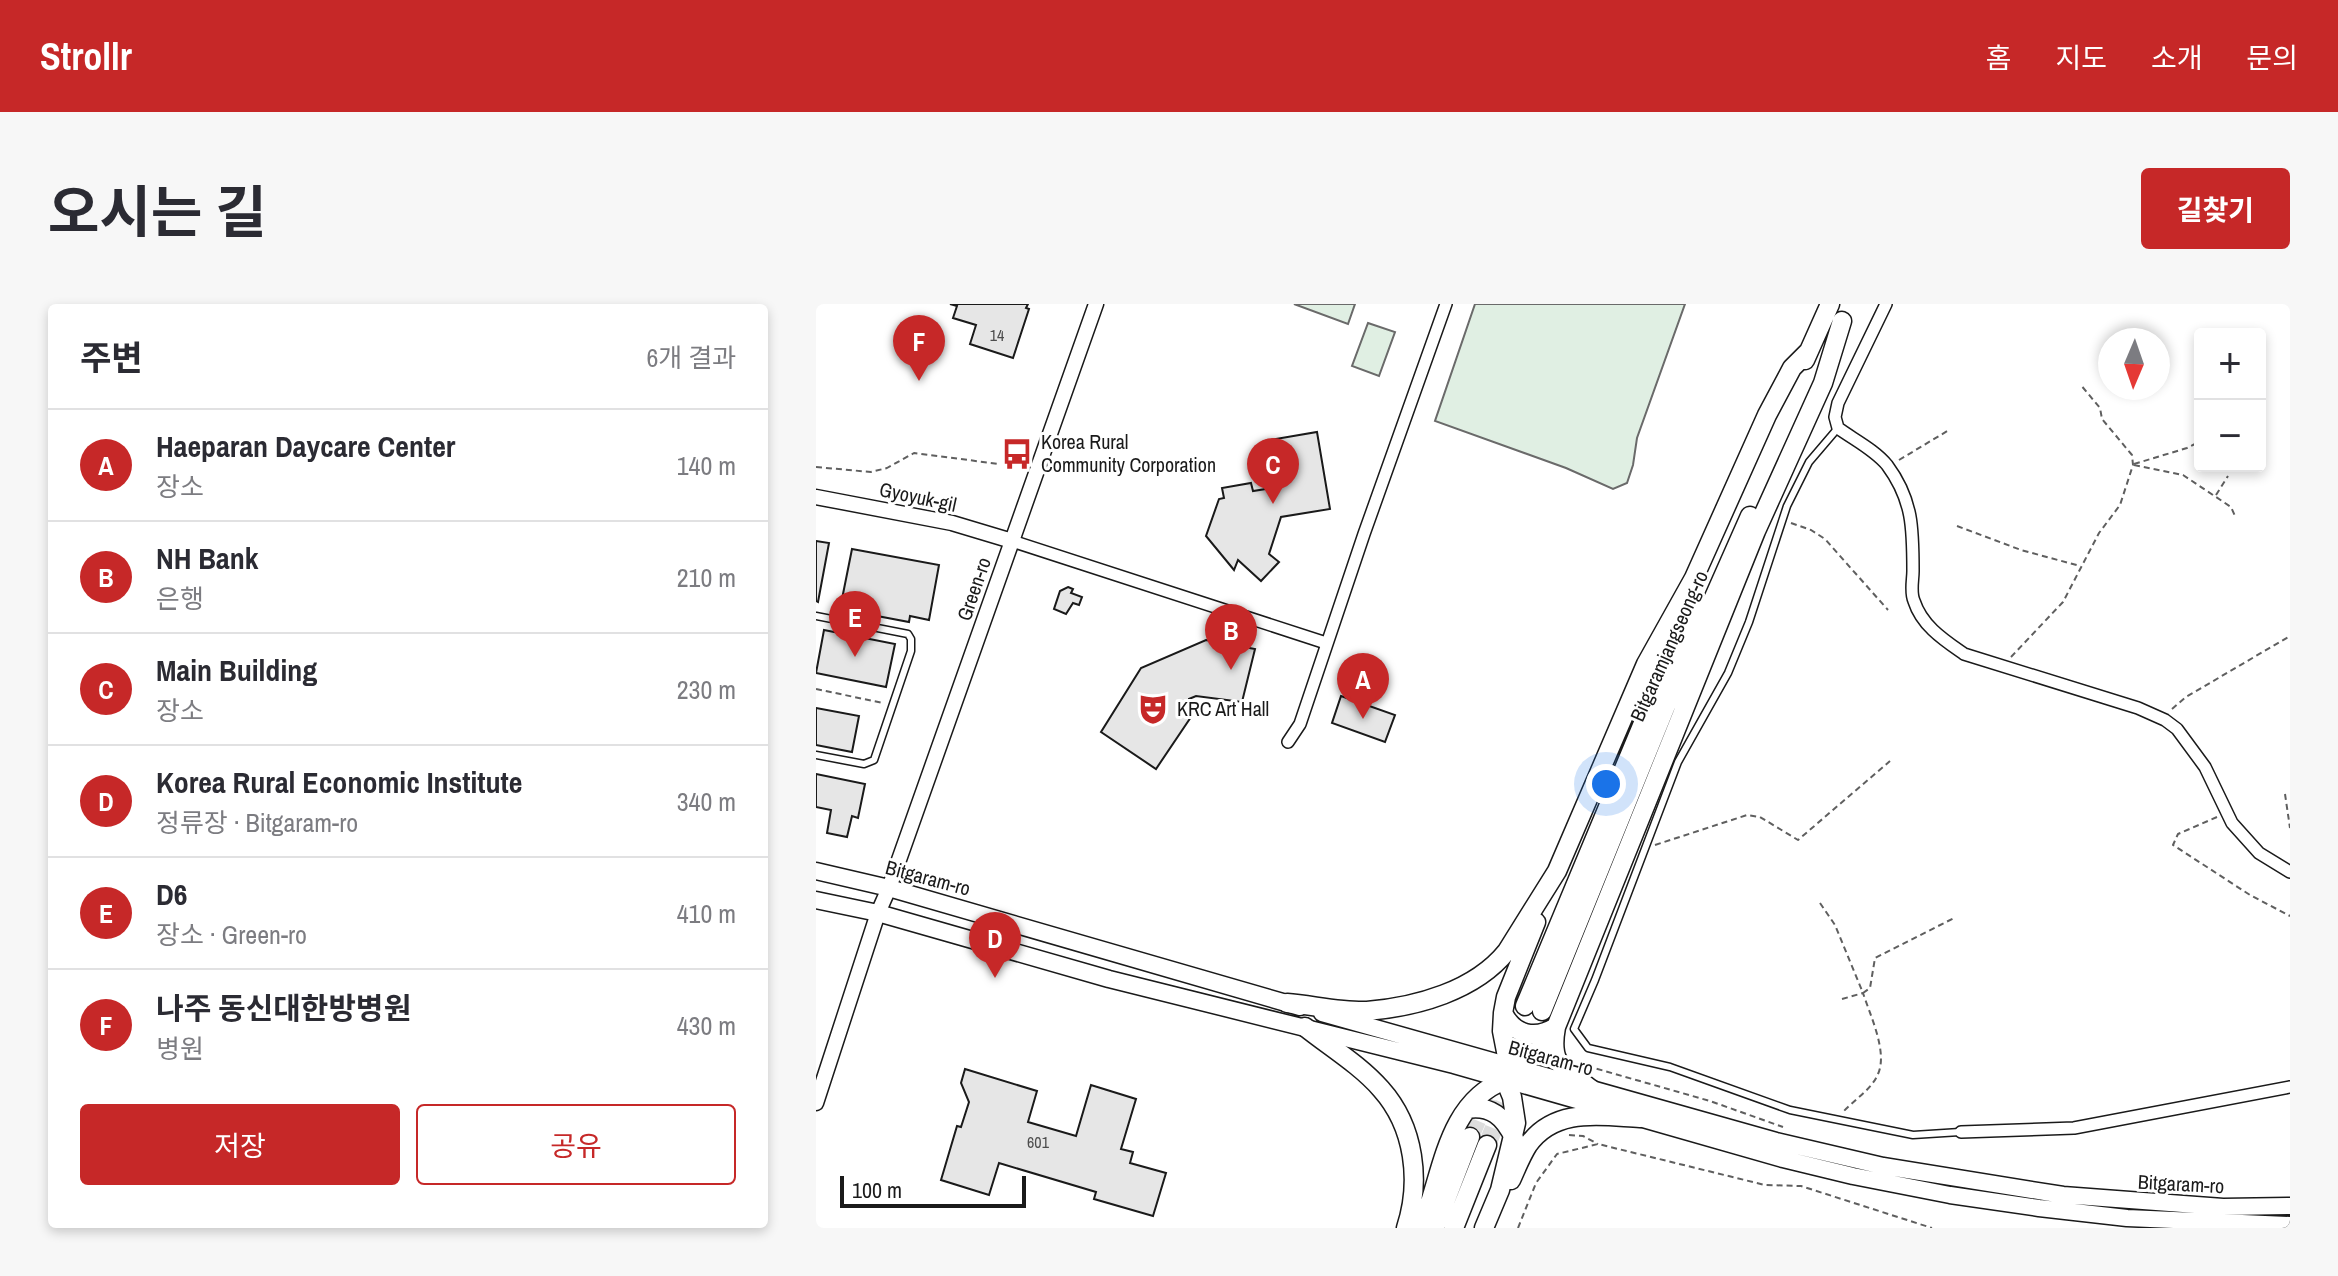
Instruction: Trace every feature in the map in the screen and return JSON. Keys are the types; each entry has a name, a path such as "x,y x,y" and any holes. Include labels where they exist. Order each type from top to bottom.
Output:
{"highway":[{"name":"Bitgaramjangseong-ro","path":"1830,304 1716,551 1534,1008 1740,537 1846,312"},
{"path":"1591,1089 1562,1067 1554,1056 1556,1027 1756,531 1823,383 1846,312"},
{"path":"1484,1228 1500,1190 1514,1138 1514,1107 1502,1031 1506,997 1646,664 1694,578 1767,415 1792,368 1809,351"},
{"path":"1287,1003 1364,1011 1411,1004 1462,987 1499,961 1557,871"},
{"path":"1503,1013 1512,1027 1527,1034 1545,1034 1556,1027"},
{"path":"1305,1027 1363,1071 1383,1090 1393,1107 1409,1140 1415,1173 1414,1195 1406,1228"},
{"path":"1421,1228 1452,1134 1467,1109 1541,1046 1556,1027"},
{"path":"1467,1109 1477,1107 1494,1112 1503,1119 1514,1138"},
{"path":"1500,1190 1510,1181 1528,1145 1571,1115 1640,1118"},
{"path":"1435,1228 1479,1141 1454,1228"}],"main road":[{"name":"Bitgaram-ro","path":"816,871 889,888 1287,1003 1640,1118 1783,1159 1950,1195 2127,1218 2290,1225"},
{"name":"Bitgaram-ro","path":"816,900 878,913 1109,979 1305,1027 1591,1089 1776,1141 1967,1181 2135,1202 2223,1207 2290,1206"}],"street":[{"name":"Green-ro","path":"816,1103 878,913 1096,304"},
{"path":"1288,742 1300,724 1446,304"},
{"path":"1886,304 1838,403 1835,417 1838,428 1888,467 1907,501 1913,524 1912,598 1919,613 1941,638 1964,654 2138,708 2165,720 2192,747 2205,767 2225,813 2248,843 2290,872"},
{"name":"Gyoyuk-gil","path":"816,497 952,523 1012,541"},
{"path":"1012,541 1326,643"},
{"path":"1961,1132 2074,1128 2290,1087"}],"lane":[{"path":"1838,428 1809,462 1782,519 1749,622 1728,673 1678,762 1574,1029 1588,1048 1670,1067 1790,1110 1913,1135 1961,1132"},
{"path":"816,616 908,634 911,639 911,651 874,760 870,764 816,755"}],"path":[{"path":"2002,667 2063,602 2099,533 2120,505 2133,465 2132,455 2102,419 2100,408 2080,384"},
{"path":"1888,467 1949,430"},
{"path":"2133,465 2194,444"},
{"path":"816,467 871,472 887,468 914,453 999,464"},
{"path":"2133,465 2183,475 2231,507 2235,516"},
{"path":"2215,496 2228,476"},
{"path":"1782,519 1825,539 1888,610"},
{"path":"1957,526 2021,550 2081,566"},
{"path":"2165,720 2174,706 2186,697 2290,636"},
{"path":"816,689 892,705"},
{"path":"1646,848 1747,815 1760,817 1798,840 1890,761"},
{"path":"2285,794 2290,828"},
{"path":"2225,813 2178,834 2173,845 2250,895 2290,916"},
{"path":"1820,903 1835,925 1863,993 1877,1041 1880,1071 1837,1119"},
{"path":"1842,999 1870,988 1875,958 1954,918"},
{"path":"1589,1066 1710,1101 1781,1126"},
{"path":"1550,1127 1556,1133 1583,1136 1598,1144 1765,1185 1801,1186 1932,1228"},
{"path":"1518,1228 1536,1183 1557,1154 1598,1144"}],"green space":[{"path":"1294,304 1355,304 1348,324"},
{"path":"1475,304 1685,304 1637,438 1627,483 1613,489 1566,468 1435,421"},
{"path":"1368,323 1395,332 1379,376 1352,366"}],"building":[{"path":"950,304 1028,304 1013,358 970,344 976,325 953,318 957,306"},
{"path":"1317,432 1330,509 1281,517 1269,554 1279,562 1261,581 1238,560 1234,570 1206,536 1219,499 1224,498 1222,488 1251,483 1253,491 1272,488 1264,441"},
{"path":"816,541 829,543 818,602 816,601"},
{"path":"852,549 939,565 929,620 910,616 909,622 840,609"},
{"path":"1068,587 1073,589 1071,593 1082,597 1079,605 1073,603 1066,614 1054,609 1060,591"},
{"path":"824,630 895,644 886,687 816,673"},
{"name":"KRC Art Hall","path":"1206,640 1255,649 1242,702 1196,696 1189,699 1191,717 1156,769 1101,732 1141,668"},
{"path":"1341,696 1395,715 1385,742 1332,723"},
{"path":"816,708 859,716 852,752 816,745"},
{"path":"816,774 865,784 858,818 852,816 847,837 827,833 831,810 816,807"},
{"path":"965,1069 1037,1091 1028,1122 1076,1136 1091,1085 1136,1099 1121,1149 1133,1152 1130,1163 1166,1173 1153,1216 1094,1199 1096,1192 999,1163 989,1195 941,1180 957,1126 961,1127 969,1102 961,1083"}],"tunnel":[{"path":"1487,1145 1513,1081"},
{"path":"1470,1137 1487,1097"}],"place":[{"name":"나주 동신대한방병원","path":"919,381"},
{"name":"Korea Rural Community Corporation","path":"1017,454"},
{"name":"Main Building","path":"1273,504"},
{"name":"D6","path":"855,657"},
{"name":"NH Bank","path":"1231,670"},
{"name":"KRC Art Hall","path":"1153,709"},
{"name":"Haeparan Daycare Center","path":"1363,719"},
{"name":"Korea Rural Economic Institute","path":"995,978"}]}
